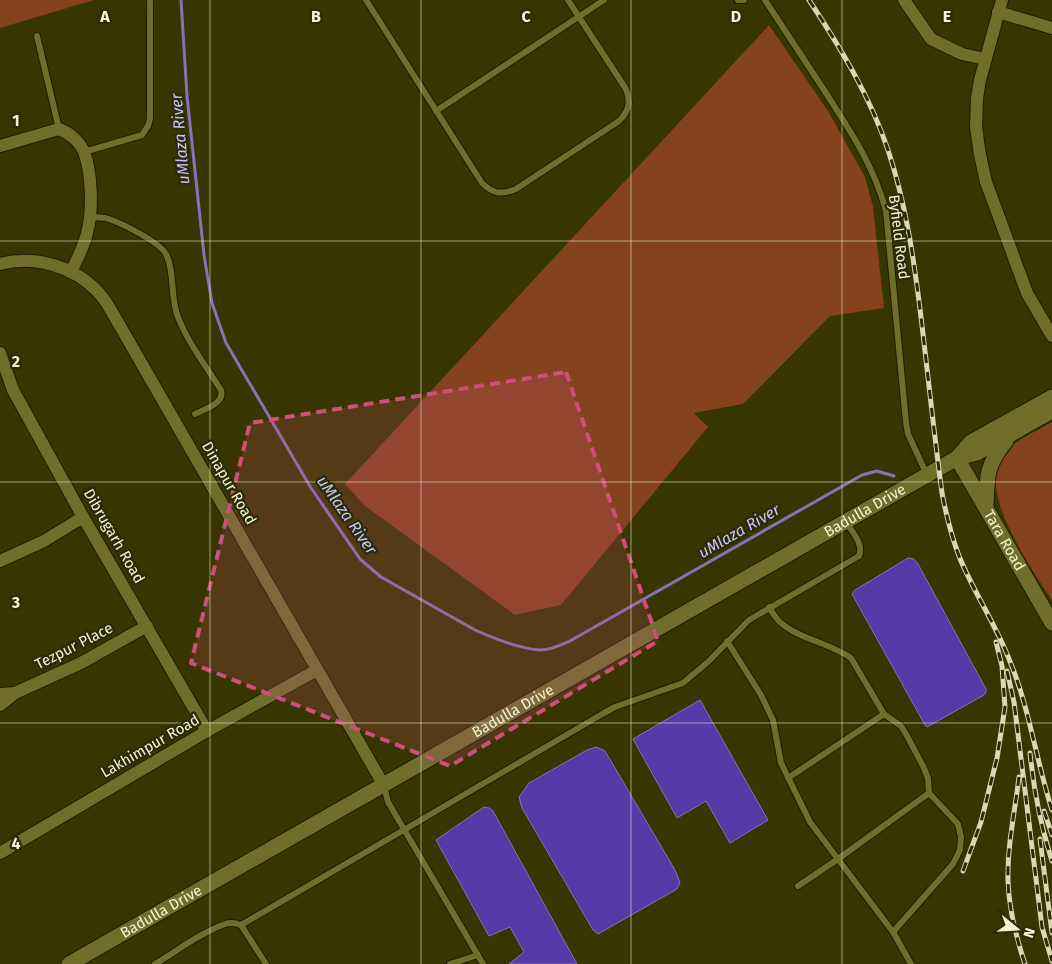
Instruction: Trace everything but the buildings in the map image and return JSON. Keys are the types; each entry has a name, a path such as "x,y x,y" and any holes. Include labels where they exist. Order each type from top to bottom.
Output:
{"street":[{"path":"904,0 931,39 955,52 985,59"},
{"path":"1052,28 1000,6 985,59 977,98 976,127 986,182 1028,293 1052,336"},
{"path":"0,146 59,130 72,137 84,152 90,184 90,217 81,251 70,272"},
{"name":"Dinapur Road","path":"0,264 12,261 52,264 70,272 98,292 112,312 384,784"},
{"name":"Dibrugarh Road","path":"0,353 13,390 83,517 206,731"},
{"path":"957,458 972,442 1052,397"},
{"path":"957,458 977,453 1052,412"},
{"path":"986,507 988,472 991,461 1010,436"},
{"name":"Badulla Drive","path":"69,964 957,458"},
{"name":"Tara Road","path":"957,458 1052,623"},
{"path":"0,561 44,541 83,517"},
{"name":"Tezpur Place","path":"0,705 15,693 81,663 147,626"},
{"name":"Lakhimpur Road","path":"0,853 206,731 317,670"},
{"name":"Tezpur Place","path":"0,694 15,693"}],"lane":[{"path":"366,0 482,182 489,190 496,194 516,189 619,121 626,114 629,106 626,89 568,0"},
{"path":"436,111 604,0"},
{"path":"738,0 744,0"},
{"name":"Byfield Road","path":"765,0 848,128 872,168 880,188 886,211 906,422 908,434 927,475"},
{"path":"84,152 142,135 148,126 150,119 150,2"},
{"path":"38,36 59,130"},
{"path":"90,217 110,220 124,227 158,246 167,256 179,320 193,346 222,390 223,395 221,400 196,414"},
{"path":"155,964 226,924 241,925 615,707 683,683 709,661 749,620 859,556 861,548 846,522"},
{"path":"769,607 781,623 843,652 851,658 884,714 900,726 906,734 928,778 929,793 958,824 961,836 960,850 952,864 893,932"},
{"path":"727,642 762,695 773,720 781,763 810,822 893,932 911,964"},
{"path":"788,778 884,714"},
{"path":"384,784 388,802 483,964"},
{"path":"798,886 929,793"},
{"path":"241,925 266,964"},
{"path":"450,964 478,955"}],"highlighted area":[{"path":"566,372 658,641 450,766 191,663 250,423"}],"shaded area":[{"path":"0,0 94,0 0,28"},
{"path":"769,25 828,111 865,177 873,207 884,308 830,316 743,404 694,413 708,427 561,605 515,615 365,506 345,484"},
{"path":"1052,422 1052,600 1010,531 996,490 996,472 1001,457 1011,446"},
{"path":"908,558 914,559 918,564 986,689 984,695 927,727 852,594 855,590"},
{"path":"700,700 768,820 730,843 706,801 677,818 633,739"},
{"path":"596,747 605,751 675,870 680,883 677,889 598,934 593,930 522,808 519,797 529,783 587,750"},
{"path":"484,807 493,811 577,964 509,964 524,952 510,927 489,936 436,840"}],"waterway":[{"name":"uMlaza River","path":"181,0 187,96 204,255 212,303 226,343 311,488 360,559 381,577 475,630 524,648 548,649 570,641 862,475 877,471 894,476"}],"railway":[{"path":"809,0 843,54 863,91 888,150 905,212 912,253 942,493 947,517 959,556 991,620 1016,677 1052,810"},
{"path":"963,871 981,822 997,758 1005,707 1002,666 996,642"},
{"path":"1007,671 1014,702 1042,927 1052,961"},
{"path":"1030,753 1038,807 1052,861"},
{"path":"1019,777 1010,842 1008,881 1014,923 1025,964"},
{"path":"1044,811 1052,835"},
{"path":"1040,839 1052,933"}]}
